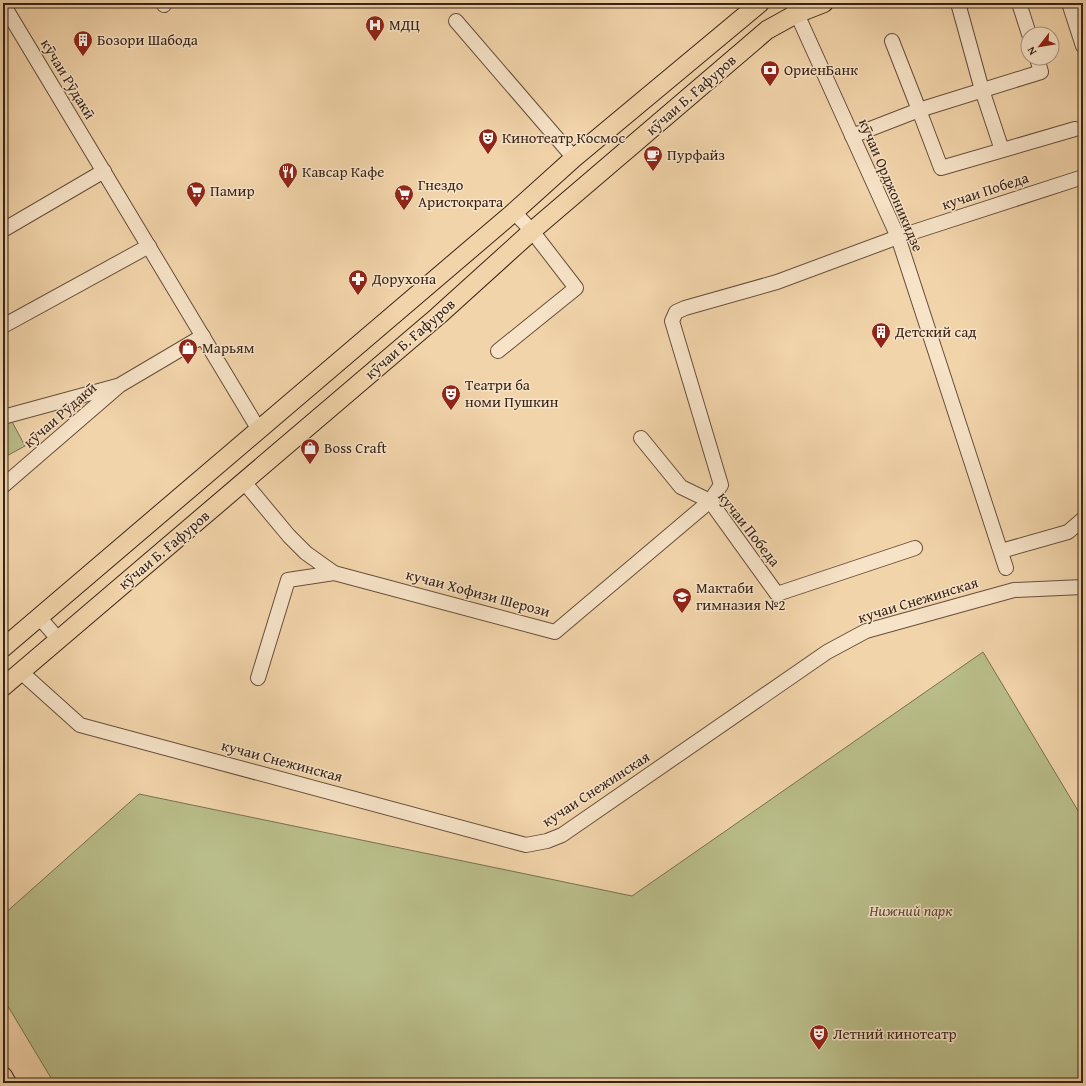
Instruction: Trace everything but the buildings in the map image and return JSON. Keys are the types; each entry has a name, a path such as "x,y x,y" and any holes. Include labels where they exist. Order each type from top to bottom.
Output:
{"main road":[{"name":"кӯчаи Б. Ғафуров","path":"3,648 514,212 574,158 760,3"},
{"name":"кӯчаи Б. Ғафуров","path":"3,687 438,316 532,231 767,30 794,8 824,3"},
{"path":"3,1076 7,1083"}],"street":[{"path":"958,3 982,90 1002,150"},
{"path":"1019,3 1026,26"},
{"path":"1069,3 1083,46"},
{"name":"кӯчаи Рӯдакӣ","path":"3,4 259,430"},
{"name":"кӯчаи Орджоникидзе","path":"794,8 898,237 1006,568"},
{"path":"456,21 574,158"},
{"path":"892,41 941,168 1075,129"},
{"path":"852,136 919,110 1041,72 1039,66"},
{"path":"3,230 104,171"},
{"name":"кучаи Победа","path":"710,501 721,485 672,321 676,312 685,308 777,282 898,237 1083,177"},
{"path":"498,350 576,288 532,231 514,212"},
{"path":"3,326 149,246"},
{"name":"кӯчаи Рӯдакӣ","path":"3,486 120,385 203,336"},
{"name":"кӯчаи Рӯдакӣ","path":"3,417 120,385"},
{"name":"кучаи Победа","path":"641,438 681,487 710,501 777,594 915,548"},
{"path":"244,482 289,536 306,553 334,573"},
{"name":"кучаи Хофизи Шерози","path":"334,573 555,632 710,501"},
{"path":"1000,551 1068,532 1083,519"},
{"path":"258,678 288,580 334,573"},
{"name":"кучаи Снежинская","path":"21,672 80,725 526,845 547,841 562,835 827,652 866,631 1014,590 1083,587"},
{"path":"39,617 59,640"}],"green space":[{"path":"10,418 25,446 3,458 3,421"},
{"name":"Нижний парк","path":"983,652 1083,819 1083,1083 54,1083 3,998 3,915 139,794 632,896"}],"place":[{"name":"МДЦ","path":"375,42"},
{"name":"Бозори Шабода","path":"83,57"},
{"name":"ОриенБанк","path":"770,87"},
{"name":"Кинотеатр Космос","path":"488,155"},
{"name":"Пурфайз","path":"653,172"},
{"name":"Кавсар Кафе","path":"288,189"},
{"name":"Памир","path":"196,208"},
{"name":"Гнездо Аристократа","path":"404,211"},
{"name":"Дорухона","path":"358,296"},
{"name":"Детский сад","path":"881,349"},
{"name":"Марьям","path":"188,365"},
{"name":"Театри ба номи Пушкин","path":"451,411"},
{"name":"Boss Craft","path":"310,465"},
{"name":"Мактаби гимназия №2","path":"682,614"},
{"name":"Летний кинотеатр","path":"819,1051"}]}
